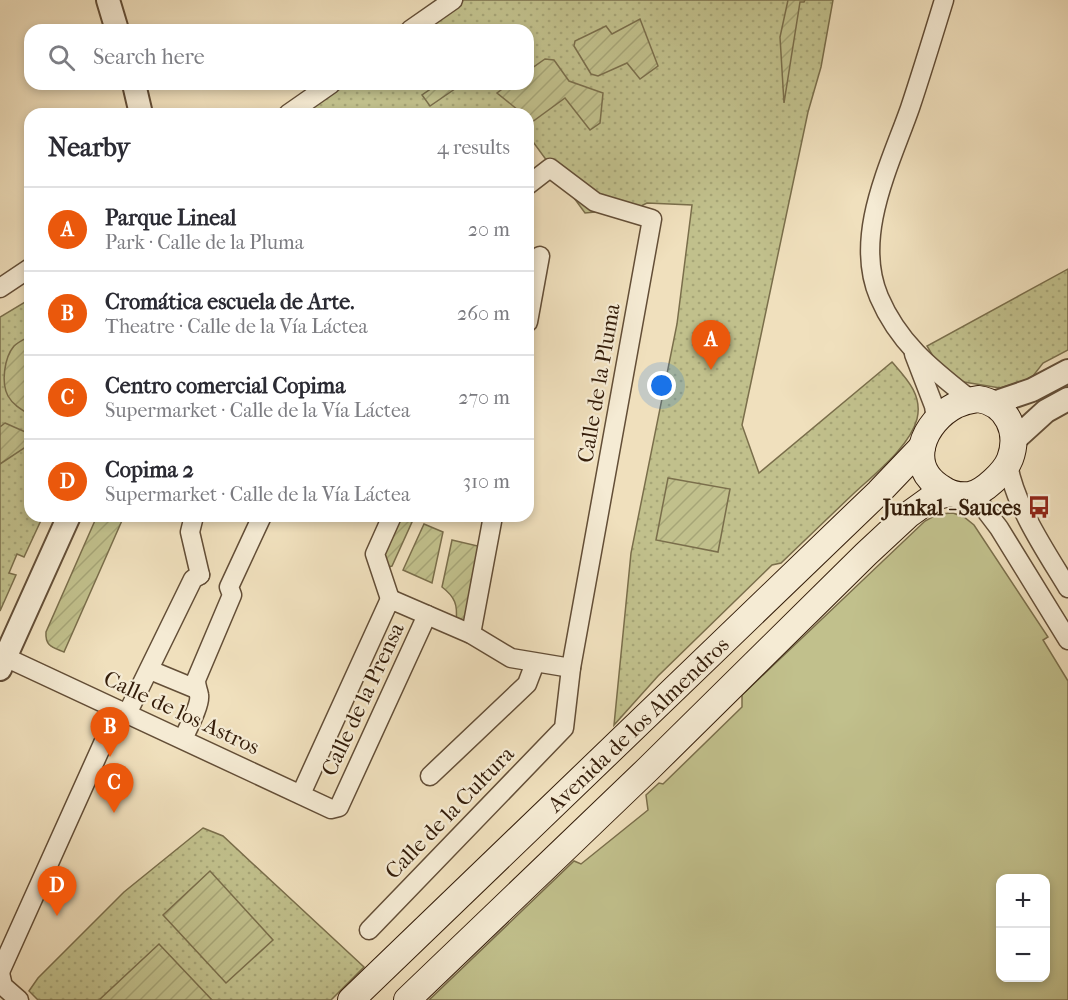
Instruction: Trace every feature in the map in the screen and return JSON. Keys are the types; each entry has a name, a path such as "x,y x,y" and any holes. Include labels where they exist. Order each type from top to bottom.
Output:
{"main road":[{"path":"983,402 1002,409 1008,419 1011,428 1010,453 981,489 960,494 940,488 928,477 921,459 925,438 936,420 957,404 983,402"},
{"name":"Avenida de los Almendros","path":"351,1000 879,492 922,447"},
{"name":"Avenida de los Almendros","path":"407,1000 908,515 933,498 960,494"}],"street":[{"path":"108,0 115,24"},
{"path":"419,24 453,0"},
{"path":"936,420 934,406 913,352 897,331 878,294 872,270 870,247 879,196 944,0"},
{"path":"135,90 140,108"},
{"path":"297,108 322,90"},
{"name":"Calle de la Pluma","path":"534,181 550,168 595,202 652,219 571,668"},
{"path":"534,289 540,256"},
{"path":"0,288 24,272"},
{"path":"913,352 983,402 1032,390 1068,372"},
{"path":"1068,399 1046,411 1010,453 1011,480 1026,513 1068,588"},
{"path":"960,494 980,503 999,528 1068,640"},
{"path":"3,663 66,522"},
{"path":"192,522 189,532 200,575"},
{"path":"183,739 198,702 196,680 232,595 229,587 259,522"},
{"name":"Calle de la Prensa","path":"301,794 390,599 375,554 389,522"},
{"path":"471,634 492,522"},
{"path":"200,575 229,587"},
{"path":"19,1000 1,977 123,712 150,669 193,579 200,575"},
{"name":"Calle de la Prensa","path":"339,807 428,615 390,599"},
{"path":"428,615 471,634 511,658 571,668"},
{"name":"Calle de los Astros","path":"3,663 123,712 331,808 339,807"},
{"path":"430,776 527,684 535,663"},
{"name":"Calle de la Cultura","path":"369,930 564,728 571,668"},
{"path":"150,669 196,688"}],"shaded area":[{"path":"463,0 833,0 821,67 808,112 742,425 759,473 892,362 912,388 918,402 917,419 913,430 899,450 781,563 772,565 658,676 614,725 631,553 677,324 692,205 647,203 637,208 585,213 534,143 534,108 310,108 336,90 534,90 534,24 429,24"},
{"path":"788,0 805,0 800,2 784,103 780,37"},
{"path":"640,19 658,66 640,79 627,63 598,76 591,74 574,46 575,41 606,26 612,34"},
{"path":"545,59 554,60 569,81 603,93 600,123 590,130 565,98 534,121 534,108 516,108 497,93 501,90 534,90 534,67"},
{"path":"429,90 453,90 430,106 422,95"},
{"path":"1068,269 1068,350 1043,363 1033,376 1000,388 964,382 937,363 927,346"},
{"path":"24,303 24,522 40,522 24,557 17,554 9,573 16,575 0,611 0,317"},
{"path":"24,340 24,411 10,399 4,378 8,357 16,345"},
{"path":"5,423 24,431 24,448 0,464 0,427"},
{"path":"668,478 730,489 718,552 656,540"},
{"path":"953,513 964,517 974,525 1048,637 1043,640 1068,681 1068,1000 429,1000 574,861 581,864 648,810 646,795 659,783 663,784 742,707 742,695 925,521 938,514"},
{"path":"94,522 121,522 64,652 48,643 46,632"},
{"path":"396,522 412,522 392,566 384,568 379,553"},
{"path":"424,524 443,532 432,583 403,570"},
{"path":"452,540 482,547 467,623 456,621 455,602 442,587"},
{"path":"203,828 223,836 364,967 331,1000 38,1000 29,991 38,978 124,892"},
{"path":"210,871 273,940 226,983 163,915"},
{"path":"159,944 212,1000 99,1000"}],"place":[{"name":"Parque Lineal","path":"711,370"},
{"name":"Junkal - Sauces","path":"1039,507"},
{"name":"Cromática escuela de Arte.","path":"110,757"},
{"name":"Centro comercial Copima","path":"114,813"},
{"name":"Copima 2","path":"57,916"}]}
